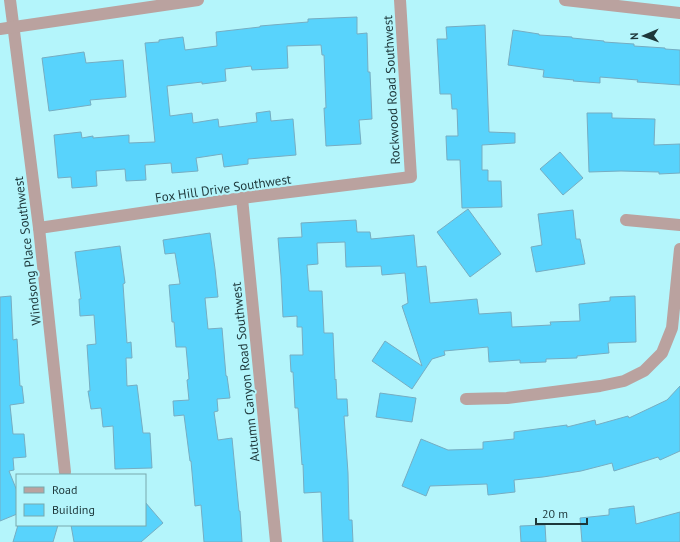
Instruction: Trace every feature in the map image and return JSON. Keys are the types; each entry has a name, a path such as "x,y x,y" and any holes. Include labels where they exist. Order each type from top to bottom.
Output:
{"street":[{"name":"Windsong Place Southwest","path":"10,0 12,27 39,228 65,472"},
{"path":"0,29 198,0"},
{"name":"Rockwood Road Southwest","path":"400,0 411,177"},
{"path":"565,0 680,13"},
{"name":"Fox Hill Drive Southwest","path":"39,228 242,198 411,177"},
{"name":"Autumn Canyon Road Southwest","path":"242,198 276,542"},
{"path":"626,220 680,225"},
{"path":"466,399 507,398 600,386 624,381 644,371 662,353 672,328 680,249"}],"building":[{"path":"357,17 357,34 367,33 368,72 370,72 372,119 359,120 361,144 326,146 324,55 322,55 321,45 287,46 288,68 252,70 251,66 225,69 226,81 167,86 170,116 192,113 193,123 218,119 219,127 257,122 256,113 270,111 271,121 293,119 296,155 248,159 248,164 224,167 222,154 196,158 198,171 172,173 171,163 145,165 146,180 126,181 125,169 96,171 97,186 72,188 71,177 58,178 54,135 81,132 82,138 93,136 93,138 129,135 129,143 155,142 145,43 183,37 185,50 217,46 216,32 260,26 308,22 308,19"},
{"path":"485,25 489,132 515,133 515,143 482,145 482,170 488,170 488,181 501,181 502,207 462,208 460,160 447,160 446,136 458,136 457,109 452,109 451,94 440,94 437,39 447,39 446,27"},
{"path":"513,30 539,35 572,37 604,42 634,44 634,46 680,50 680,85 637,82 638,80 600,77 600,83 543,77 544,70 508,65"},
{"path":"84,52 86,63 123,60 126,97 90,100 91,105 49,111 42,58"},
{"path":"587,113 612,113 612,118 655,119 654,145 680,144 680,173 659,174 659,172 621,171 589,172"},
{"path":"560,152 583,178 563,195 540,169"},
{"path":"468,209 501,254 470,277 437,232"},
{"path":"573,210 576,239 580,239 585,264 536,272 531,247 542,245 538,214"},
{"path":"356,220 357,232 370,232 371,239 414,235 417,267 426,266 430,303 477,299 479,314 511,312 512,327 551,325 550,322 580,321 579,304 610,301 610,297 635,296 636,342 608,343 609,353 577,356 577,358 546,359 546,362 520,363 520,360 489,362 488,347 444,351 445,355 432,359 412,389 372,361 385,341 422,366 402,306 408,303 405,273 382,275 381,266 346,267 345,242 317,243 318,264 307,265 309,291 322,291 324,333 333,333 337,399 347,399 348,416 344,416 348,473 349,520 352,520 353,542 323,542 321,492 304,493 298,408 295,408 293,372 291,372 290,355 303,355 302,327 297,327 297,316 283,317 278,238 302,237 301,223"},
{"path":"210,233 218,297 205,298 208,329 222,328 226,376 230,398 217,399 218,411 214,412 218,440 232,438 242,542 204,542 201,505 195,506 191,461 184,415 174,416 173,401 189,400 187,380 189,379 186,347 176,347 174,322 172,322 169,285 180,284 175,253 165,254 163,240"},
{"path":"120,246 125,283 123,284 127,343 131,342 132,358 126,358 127,386 137,385 143,433 150,433 152,468 115,469 113,426 103,427 101,408 91,409 88,391 90,391 87,345 96,344 94,315 80,316 79,299 81,299 75,252"},
{"path":"11,296 13,340 17,339 20,386 22,386 24,403 10,405 13,434 24,434 26,457 13,458 14,470 9,471 16,488 16,514 0,521 0,297"},
{"path":"680,386 680,451 660,460 658,457 614,471 612,463 581,471 514,480 515,492 488,495 487,484 430,486 426,496 402,486 421,439 448,450 483,449 483,442 514,439 514,432 567,425 567,427 595,420 596,425 628,416 629,418 667,400"},
{"path":"380,393 416,398 412,422 376,417"},
{"path":"146,503 163,523 141,542 74,542 71,526 146,526"},
{"path":"634,506 636,524 680,512 680,542 582,542 580,518 609,515 609,509"},
{"path":"545,525 546,542 521,542 520,526"},
{"path":"18,526 58,526 53,542 13,542"}]}
